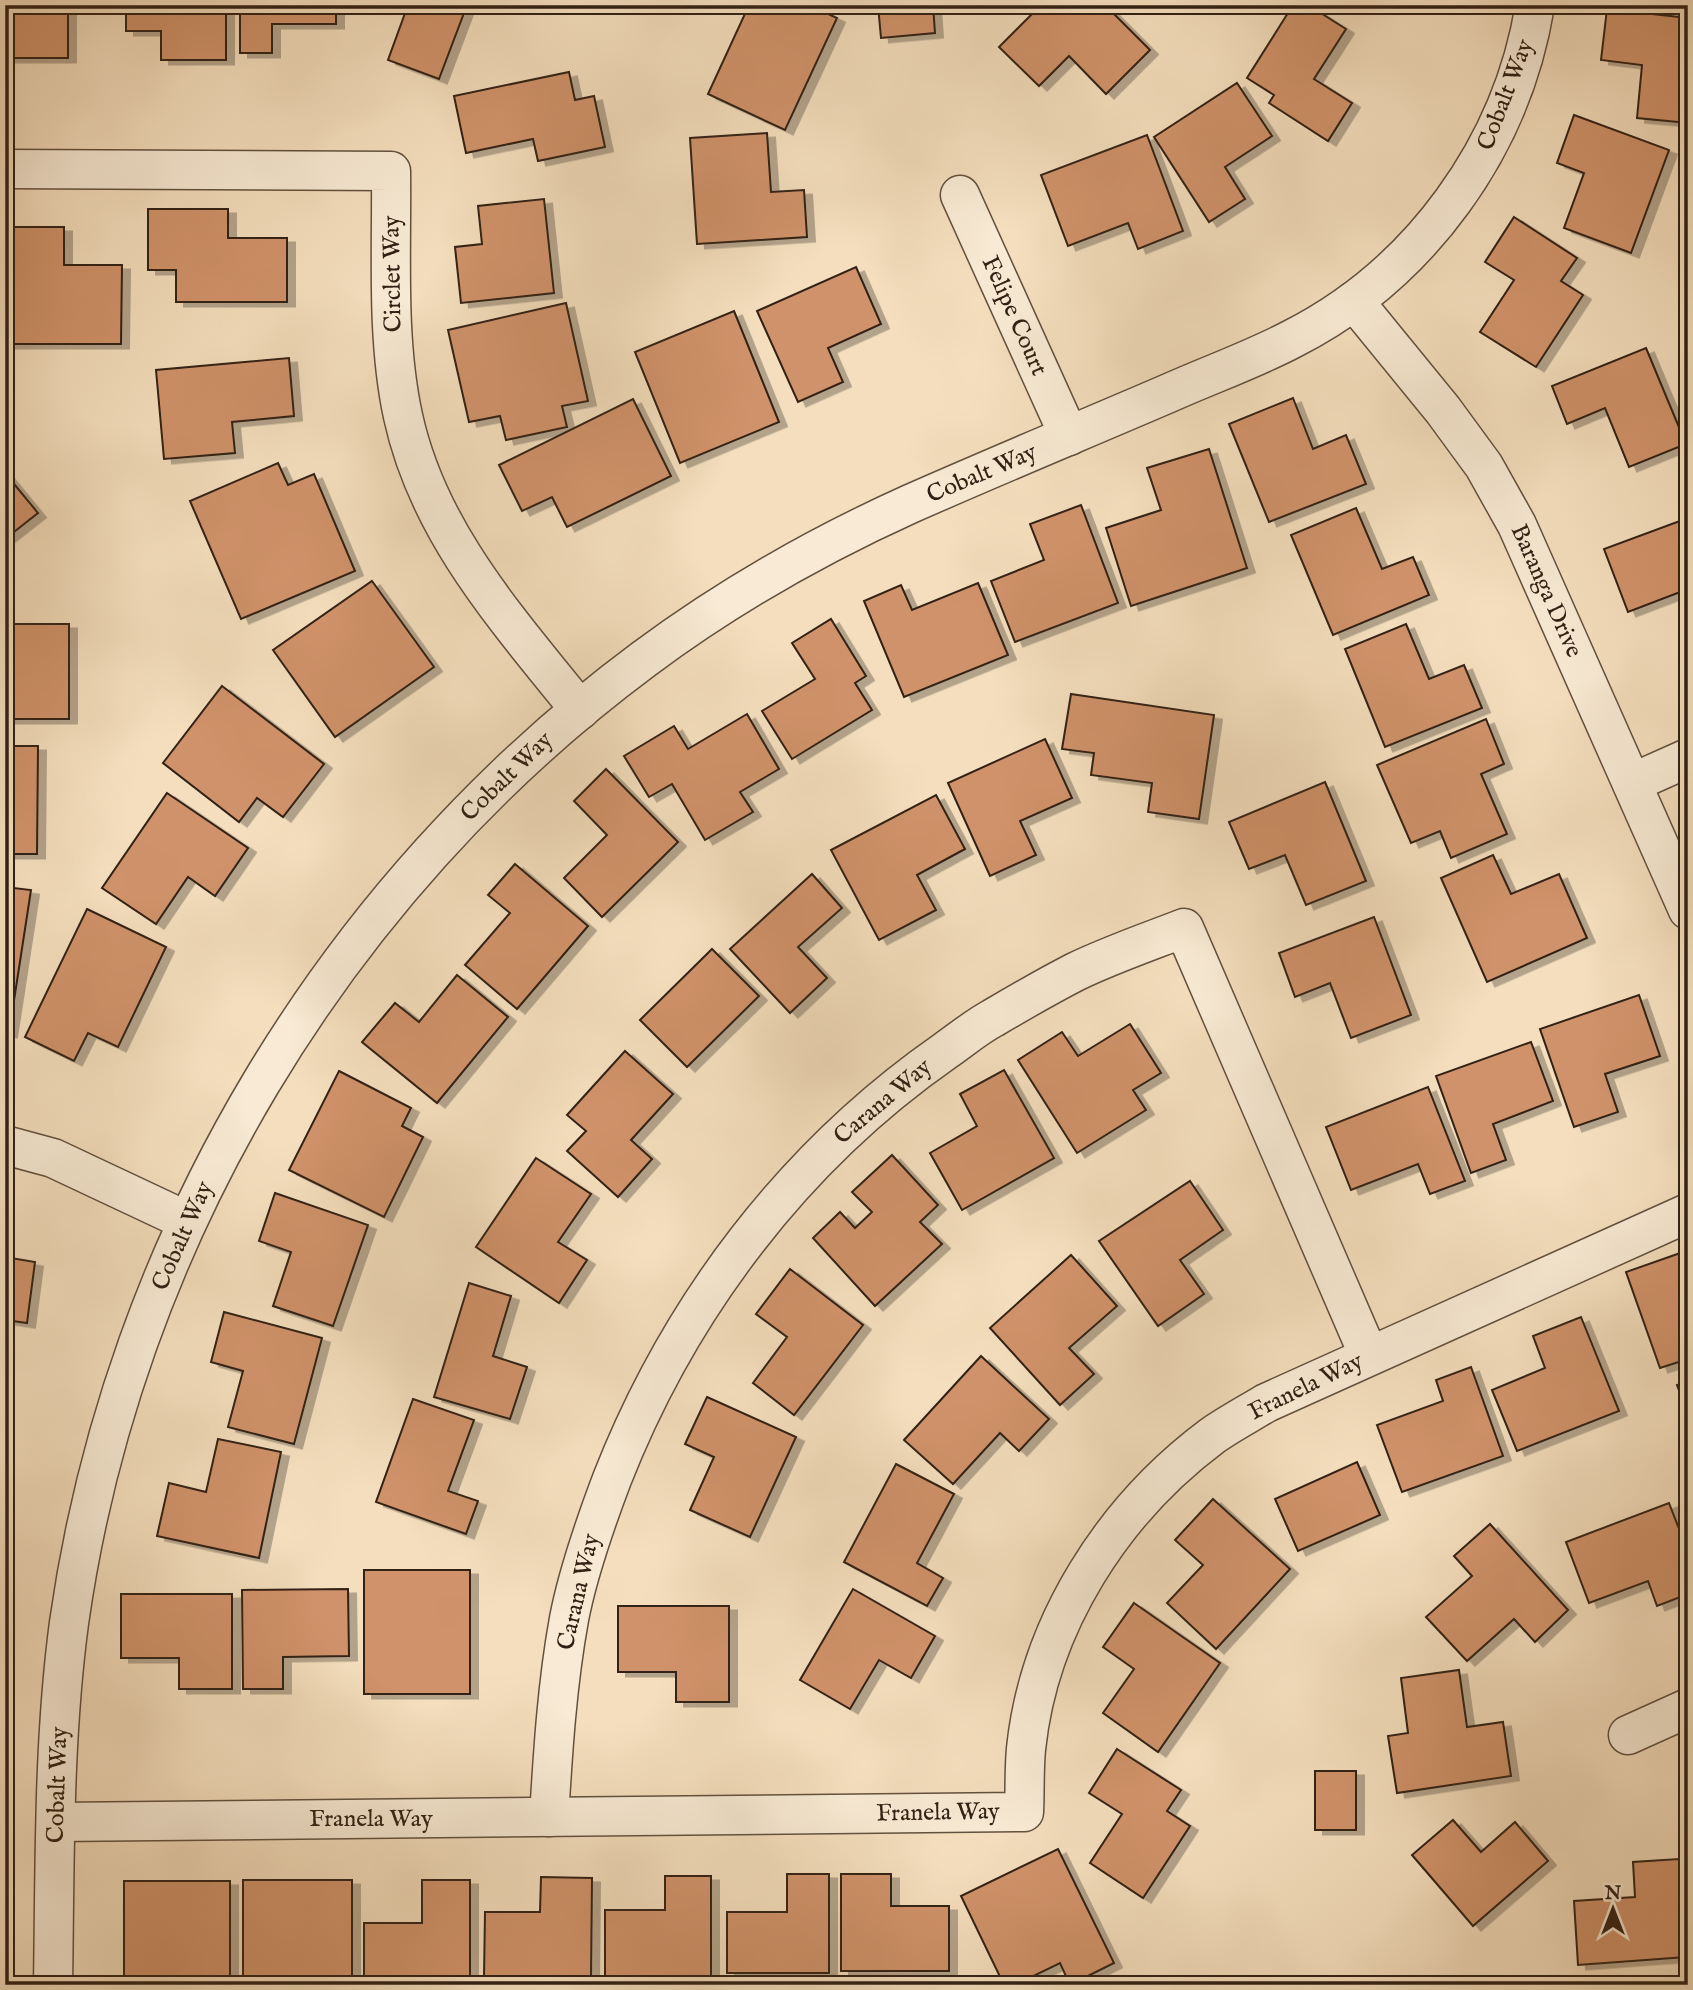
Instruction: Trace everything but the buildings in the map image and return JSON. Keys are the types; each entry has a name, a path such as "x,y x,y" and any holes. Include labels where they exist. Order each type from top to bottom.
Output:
{"street":[{"name":"Cobalt Way","path":"53,1985 59,1725 69,1624 86,1526 125,1380 159,1285 187,1221 247,1104 300,1019 359,937 423,860 530,752 647,657 730,601 817,550 907,506 1293,339 1354,301 1403,260 1446,212 1481,160 1508,103 1528,42 1535,5"},
{"name":"Circlet Way","path":"5,169 391,171 394,354 403,416 420,476 447,533 481,586 580,710"},
{"name":"Felipe Court","path":"960,195 1069,436"},
{"name":"Baranga Drive","path":"1354,301 1443,410 1484,466 1517,525 1688,910"},
{"path":"1632,783 1688,758"},
{"name":"Carana Way","path":"549,1817 555,1713 570,1617 595,1522 631,1431 676,1344 711,1288 770,1210 836,1139 911,1075 991,1019 1077,972 1184,928 1369,1356"},
{"path":"5,1145 53,1158 187,1221"},
{"name":"Franela Way","path":"56,1822 1024,1812 1026,1748 1038,1687 1059,1627 1087,1572 1123,1521 1165,1475 1213,1435 1266,1403 1688,1213"},
{"path":"1628,1735 1688,1708"}]}
